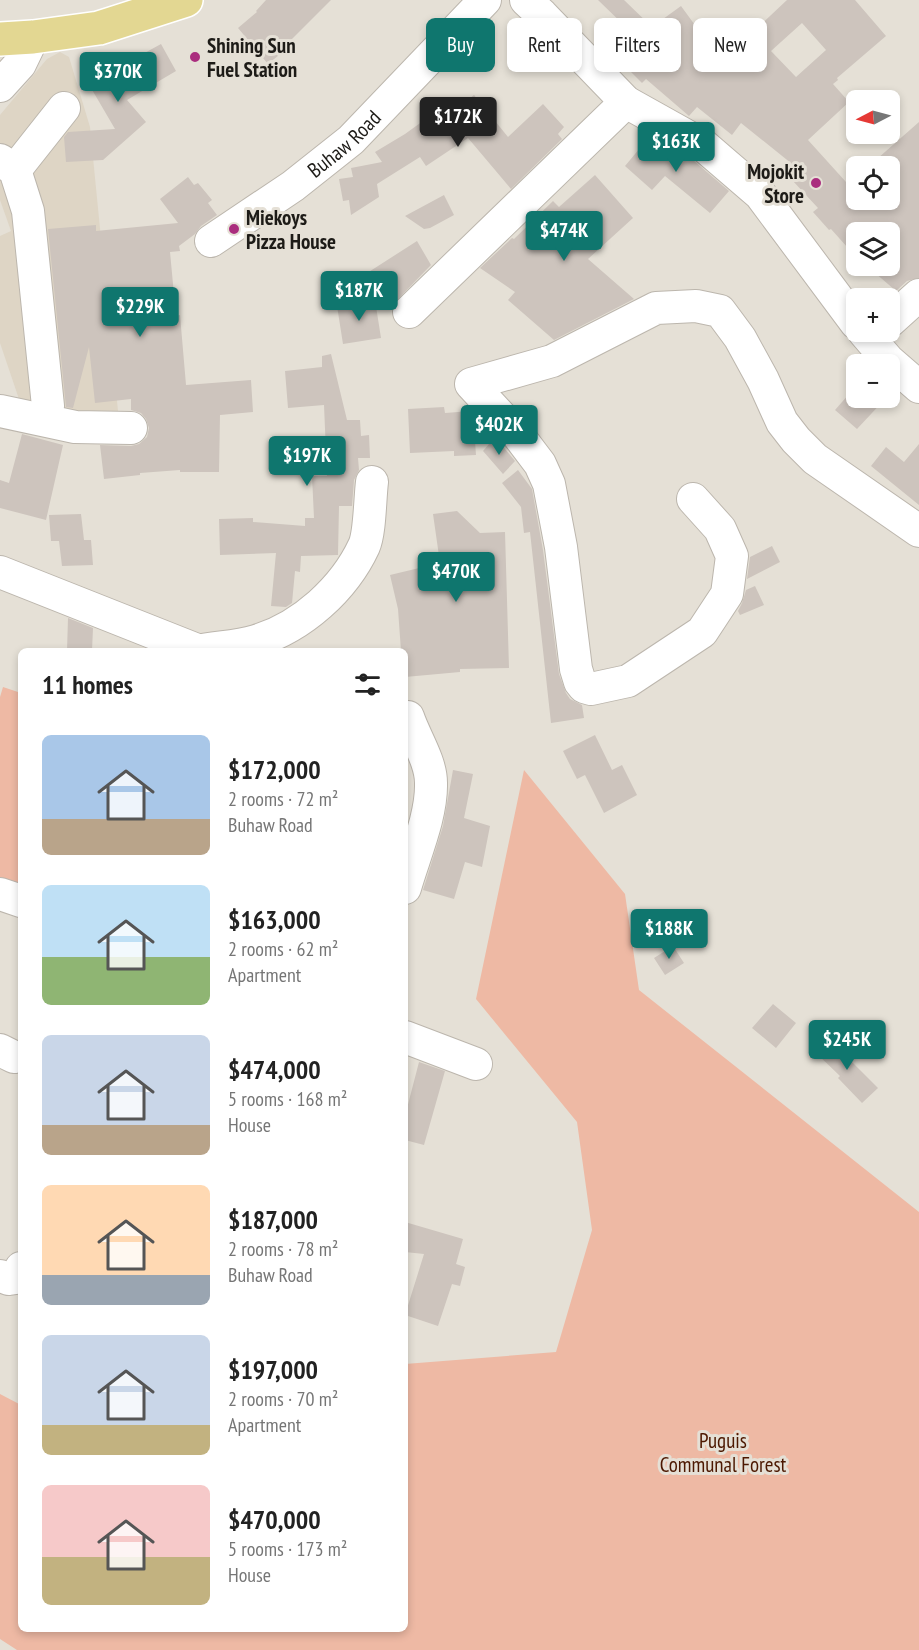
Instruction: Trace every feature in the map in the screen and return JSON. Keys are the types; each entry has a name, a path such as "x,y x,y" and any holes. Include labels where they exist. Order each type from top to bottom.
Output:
{"main road":[{"path":"0,39 99,28 186,0"}],"street":[{"name":"Buhaw Road","path":"212,241 293,186 351,140 486,0"},
{"path":"526,0 626,102 703,145 760,194 846,298"},
{"path":"0,86 20,64 33,37"},
{"path":"409,312 626,102"},
{"path":"48,406 28,211 7,165 64,108"},
{"path":"900,309 919,295"},
{"path":"693,499 720,529 732,556 727,594 702,632 666,657 628,681 591,689 585,687 580,682 576,669 561,547 549,484 540,464 518,435 471,384 552,362 656,308 696,306 720,311 740,338 764,380 782,422 796,440 815,459 919,531"},
{"path":"879,342 888,360 919,387"},
{"path":"0,411 75,427 131,428"},
{"path":"216,648 255,642 284,630 328,598 348,572 365,544 372,482"},
{"path":"0,572 190,648"},
{"path":"408,717 426,761 431,782 428,812 408,878"},
{"path":"0,894 18,900"},
{"path":"408,1038 476,1064"},
{"path":"0,1276 9,1279 16,1278 18,1274"}],"shaded area":[{"path":"60,52 69,57 90,127 119,421 21,405 0,343 0,236 11,231 0,200 0,115 47,59"}],"green space":[{"path":"3,687 18,692 18,883 0,877 0,697"},
{"name":"Puguis Communal Forest","path":"524,770 625,894 639,990 919,1212 919,1650 17,1650 0,1639 0,1394 18,1403 18,1632 408,1632 408,1364 556,1352 592,1230 577,1122 476,999"}],"building":[{"path":"266,0 331,0 282,49 284,51 268,64 238,28 257,12"},
{"path":"598,0 624,0 643,18 617,18"},
{"path":"787,0 855,0 886,36 837,78 838,80 833,84 846,99 846,105 808,140 846,182 846,210 900,210 900,156 880,156 894,144 900,144 900,139 919,122 919,278 907,281 899,288 893,288 879,276 900,276 900,222 846,222 846,246 813,212 818,208 792,180 802,172 741,123 732,135 697,107 689,116 646,79 642,83 631,72 681,72 681,18 664,18 681,6 693,22 693,72 767,72 767,19","holes":["802,23 826,50 796,77 771,51"]},
{"path":"161,44 176,71 127,100 146,122 103,160 66,162 64,137 68,132 115,129 84,76 114,58 119,67"},
{"path":"474,95 508,137 543,104 564,127 558,134 562,139 511,189 468,138 426,166 420,157 377,184 379,197 351,215 349,200 343,201 339,179 353,177 351,168 382,162 375,152 441,108 446,117"},
{"path":"650,136 693,160 729,191 710,213 665,176 652,190 625,166"},
{"path":"595,175 633,218 588,259 634,299 554,340 508,300 515,292 480,268 553,201 559,207"},
{"path":"188,177 194,185 198,183 212,200 208,203 217,215 179,246 180,251 170,252 176,316 180,315 186,385 251,380 253,412 220,415 219,472 180,472 180,470 104,479 100,445 139,444 147,437 149,428 141,413 131,410 131,399 95,403 89,347 73,408 66,407 48,229 96,225 96,231 178,223 160,199"},
{"path":"444,195 454,215 430,228 424,229 405,216"},
{"path":"417,241 431,265 395,302 385,308 364,275"},
{"path":"375,300 381,338 343,344 337,306"},
{"path":"331,354 347,420 360,420 361,436 369,435 370,458 358,458 359,470 354,480 352,506 339,506 338,555 301,556 300,572 295,571 292,603 286,607 271,606 276,553 220,555 219,519 253,518 253,522 305,526 305,518 314,518 312,476 327,476 324,405 288,408 285,371 322,367 322,356"},
{"path":"846,397 846,408 877,408 857,429 835,410"},
{"path":"444,407 445,413 471,411 473,413 476,455 454,456 454,451 410,453 408,409"},
{"path":"22,434 63,445 46,520 0,508 0,480 9,483"},
{"path":"495,437 515,461 503,474 483,451"},
{"path":"919,444 919,505 871,466 886,447 904,462"},
{"path":"518,470 532,489 543,550 559,674 570,699 582,705 584,718 551,723 530,532 524,533 521,507 502,483"},
{"path":"457,511 480,533 505,532 509,668 460,669 460,672 408,677 408,648 401,648 398,609 390,575 440,563 433,514"},
{"path":"81,514 84,540 91,540 93,565 62,566 59,541 51,541 49,515"},
{"path":"772,546 780,562 747,579 750,557"},
{"path":"755,586 764,605 740,615 738,611 746,590"},
{"path":"68,618 93,628 92,648 67,648"},
{"path":"595,735 612,770 622,765 637,795 604,813 585,775 577,779 563,751"},
{"path":"453,770 473,774 464,818 490,826 482,867 465,862 454,899 423,890 443,826"},
{"path":"673,946 684,963 665,975 654,958"},
{"path":"773,1004 796,1023 776,1048 752,1028"},
{"path":"828,1038 878,1088 862,1103 838,1078 840,1076 815,1052"},
{"path":"419,1062 445,1071 424,1145 408,1141 408,1104"},
{"path":"408,1223 463,1239 456,1264 465,1267 460,1286 452,1284 438,1326 408,1316 408,1305 424,1254 408,1252"}],"place":[{"name":"Shining Sun Fuel Station","path":"195,57"},
{"name":"Mojokit Store","path":"816,183"},
{"name":"Miekoys Pizza House","path":"234,229"}]}
